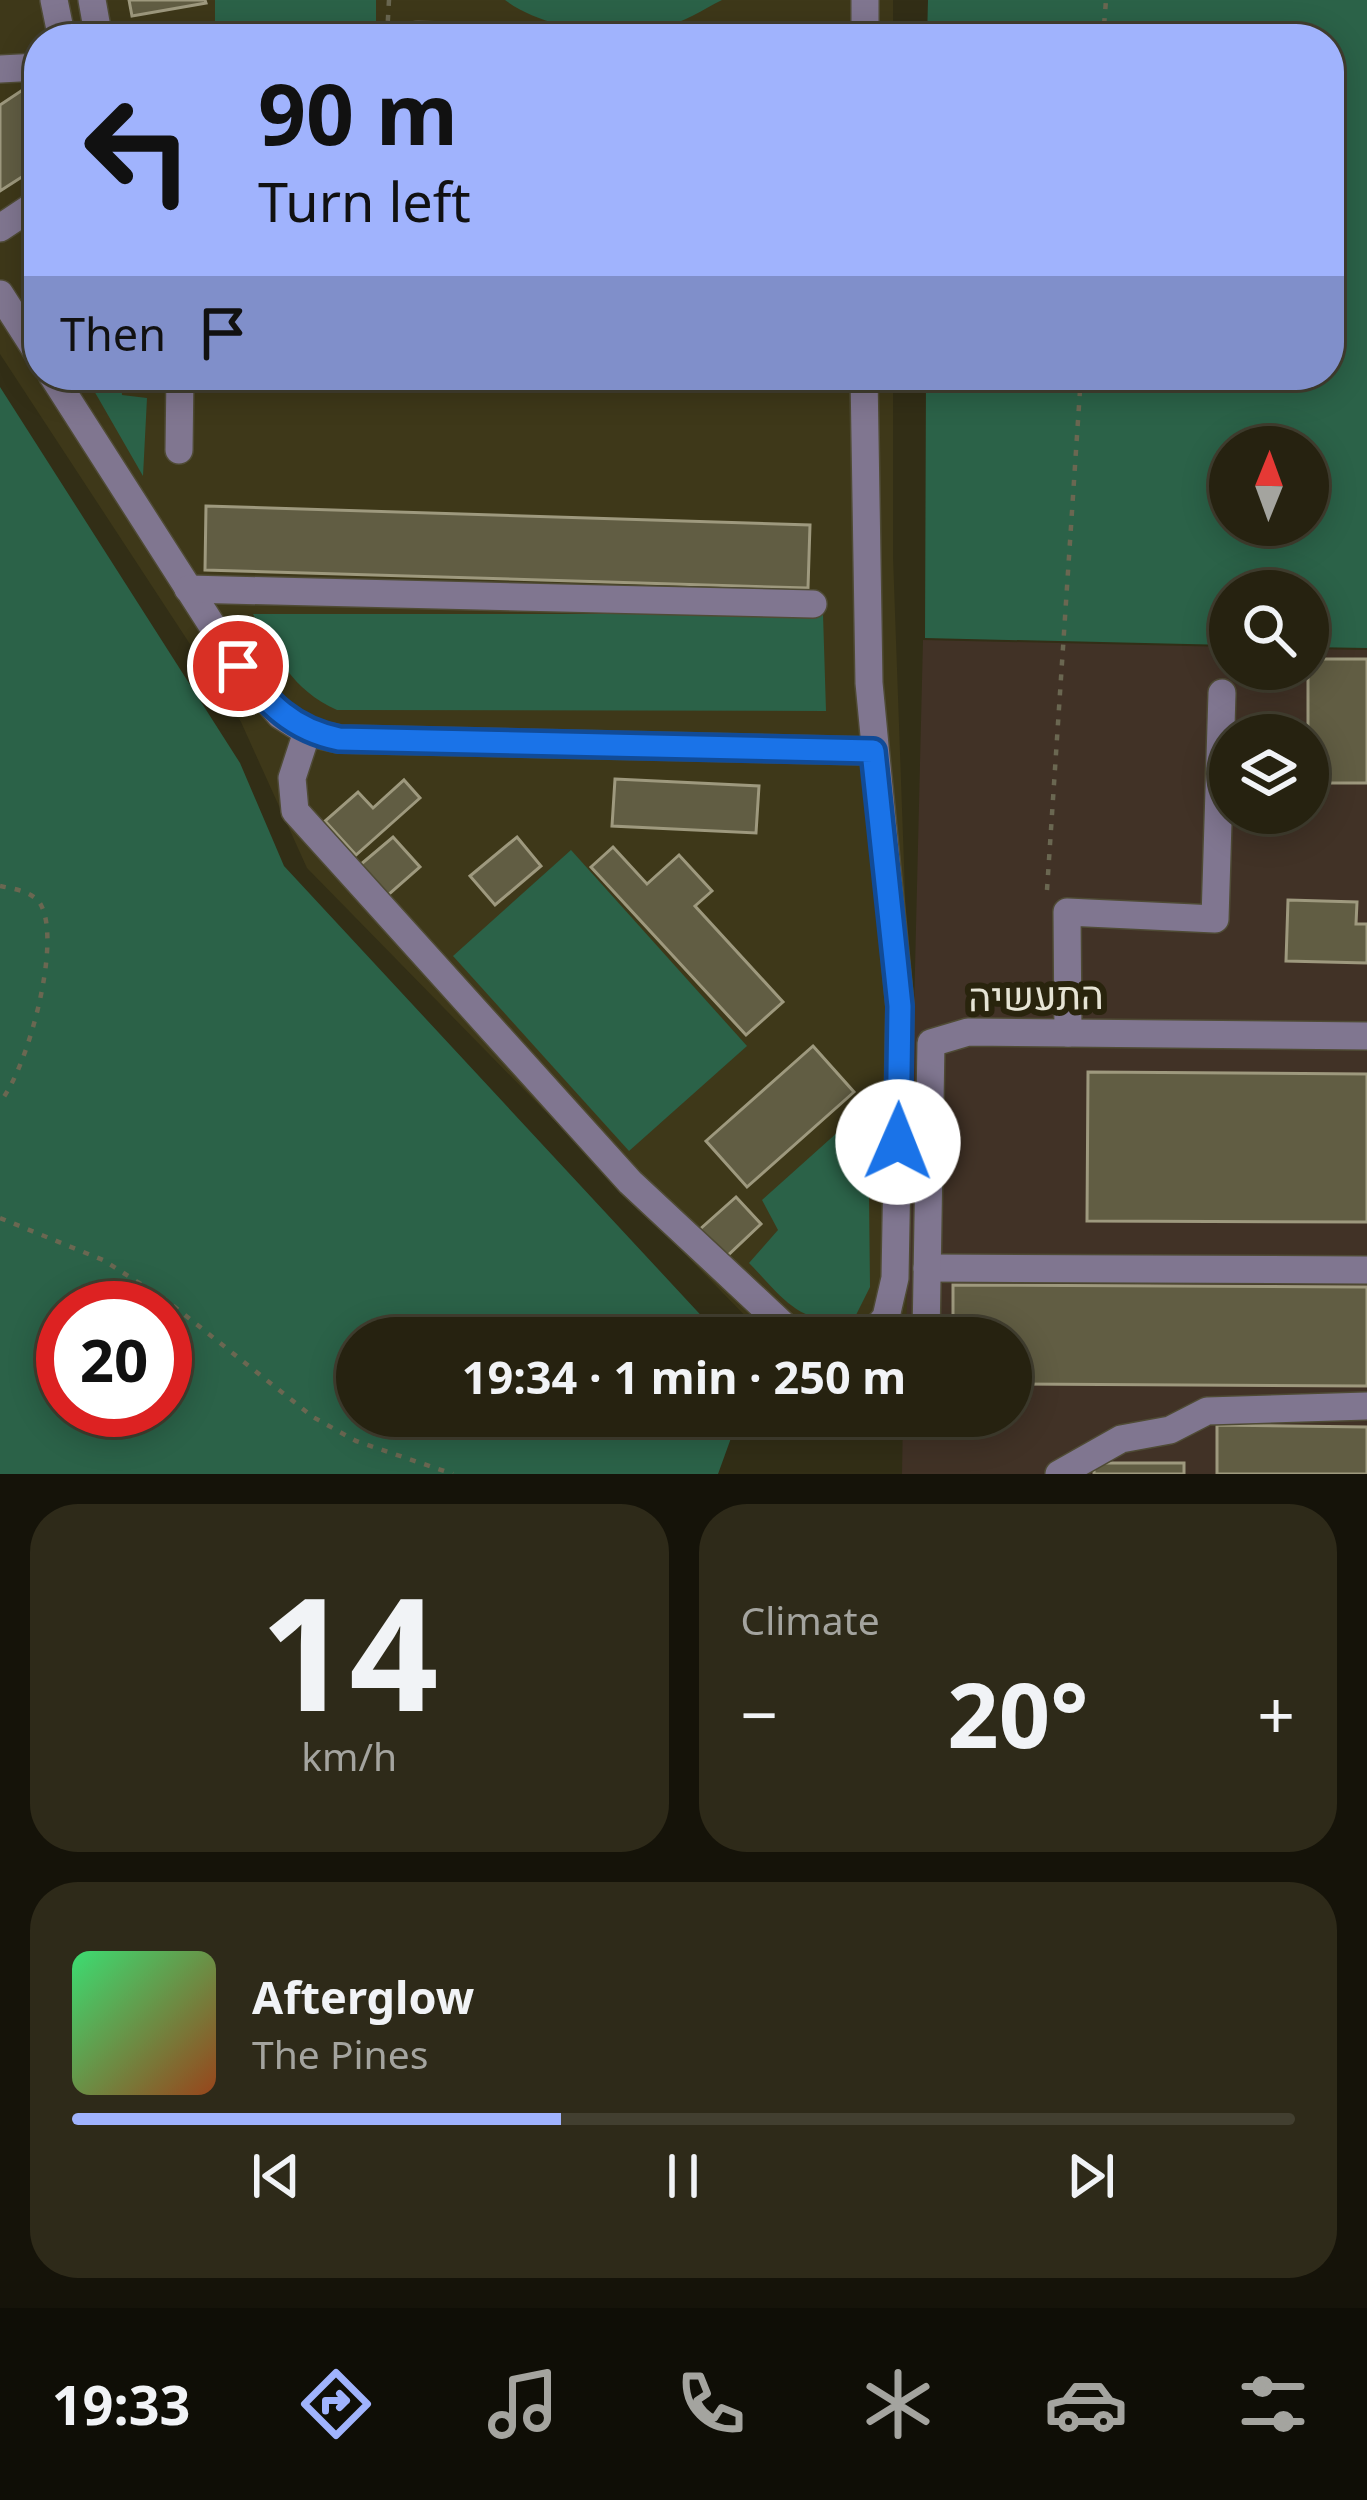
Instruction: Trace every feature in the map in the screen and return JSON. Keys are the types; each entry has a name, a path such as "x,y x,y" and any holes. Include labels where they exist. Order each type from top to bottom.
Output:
{"street":[{"path":"0,294 24,325"},
{"path":"62,390 238,666 280,715 308,732 339,739 873,751"},
{"path":"179,450 180,390"},
{"path":"864,390 873,751 900,1006 895,1277 886,1317"},
{"path":"188,589 813,604"},
{"path":"1068,1033 1067,912 1216,919 1222,693"},
{"path":"308,732 292,778 295,811 630,1182 775,1317"},
{"name":"התעשיה","path":"926,1317 931,1043 968,1032 1367,1036"},
{"path":"927,1268 1367,1270"},
{"path":"1059,1474 1121,1439 1170,1430 1207,1412 1367,1406"}],"path":[{"path":"1047,892 1080,390"},
{"path":"0,886 27,892 41,904 50,949 22,1060 0,1102"},
{"path":"0,1219 104,1259 166,1300 313,1417 356,1441 453,1474"}],"shaded area":[{"path":"0,0 893,0 893,24 24,24 24,390 893,390 893,557 920,1317 746,1317 307,868 241,722 0,354"},
{"path":"923,640 1209,647 1209,690 1329,690 1329,649 1367,650 1367,1474 902,1474 903,1437 1032,1437 1032,1317 907,1317"}],"green space":[{"path":"215,0 376,0 376,24 215,24"},
{"path":"505,0 722,0 672,24 559,24"},
{"path":"928,0 1367,0 1367,648 1329,647 1329,570 1209,570 1209,645 925,638 926,390 1344,390 1344,24 927,24"},
{"path":"0,387 240,763 284,866 703,1317 336,1317 336,1437 731,1437 718,1474 0,1474"},
{"path":"94,390 122,390 122,395 147,398 143,476"},
{"path":"253,614 823,614 826,711 337,710 297,681"},
{"path":"571,850 747,1046 629,1151 453,956"},
{"path":"868,1105 870,1287 855,1317 805,1314 749,1263 778,1230 762,1200"}],"building":[{"path":"129,0 205,0 206,3 132,16"},
{"path":"24,89 24,176 0,191 0,105"},
{"path":"206,506 810,525 808,588 205,570"},
{"path":"1329,659 1367,659 1367,783 1329,783 1329,714 1308,714 1308,690 1329,690"},
{"path":"615,779 759,786 756,833 612,826"},
{"path":"404,780 420,798 356,855 325,821 358,792 373,808"},
{"path":"393,837 420,867 387,896 360,865"},
{"path":"517,837 541,866 495,905 470,876"},
{"path":"613,847 647,884 679,855 712,891 695,906 783,1002 746,1035 591,867"},
{"path":"1288,900 1357,902 1356,924 1367,924 1367,963 1286,961"},
{"path":"813,1046 854,1092 747,1187 706,1141"},
{"path":"1088,1072 1367,1074 1367,1222 1087,1221"},
{"path":"736,1197 761,1224 725,1258 699,1230"},
{"path":"953,1285 1367,1287 1367,1386 1032,1384 1032,1317 953,1317"},
{"path":"1217,1425 1367,1427 1367,1474 1217,1474"},
{"path":"1094,1463 1184,1463 1184,1474 1094,1474"}],"route":[{"path":"238,666 280,715 308,732 339,739 873,751 900,1006 898,1142"}]}
